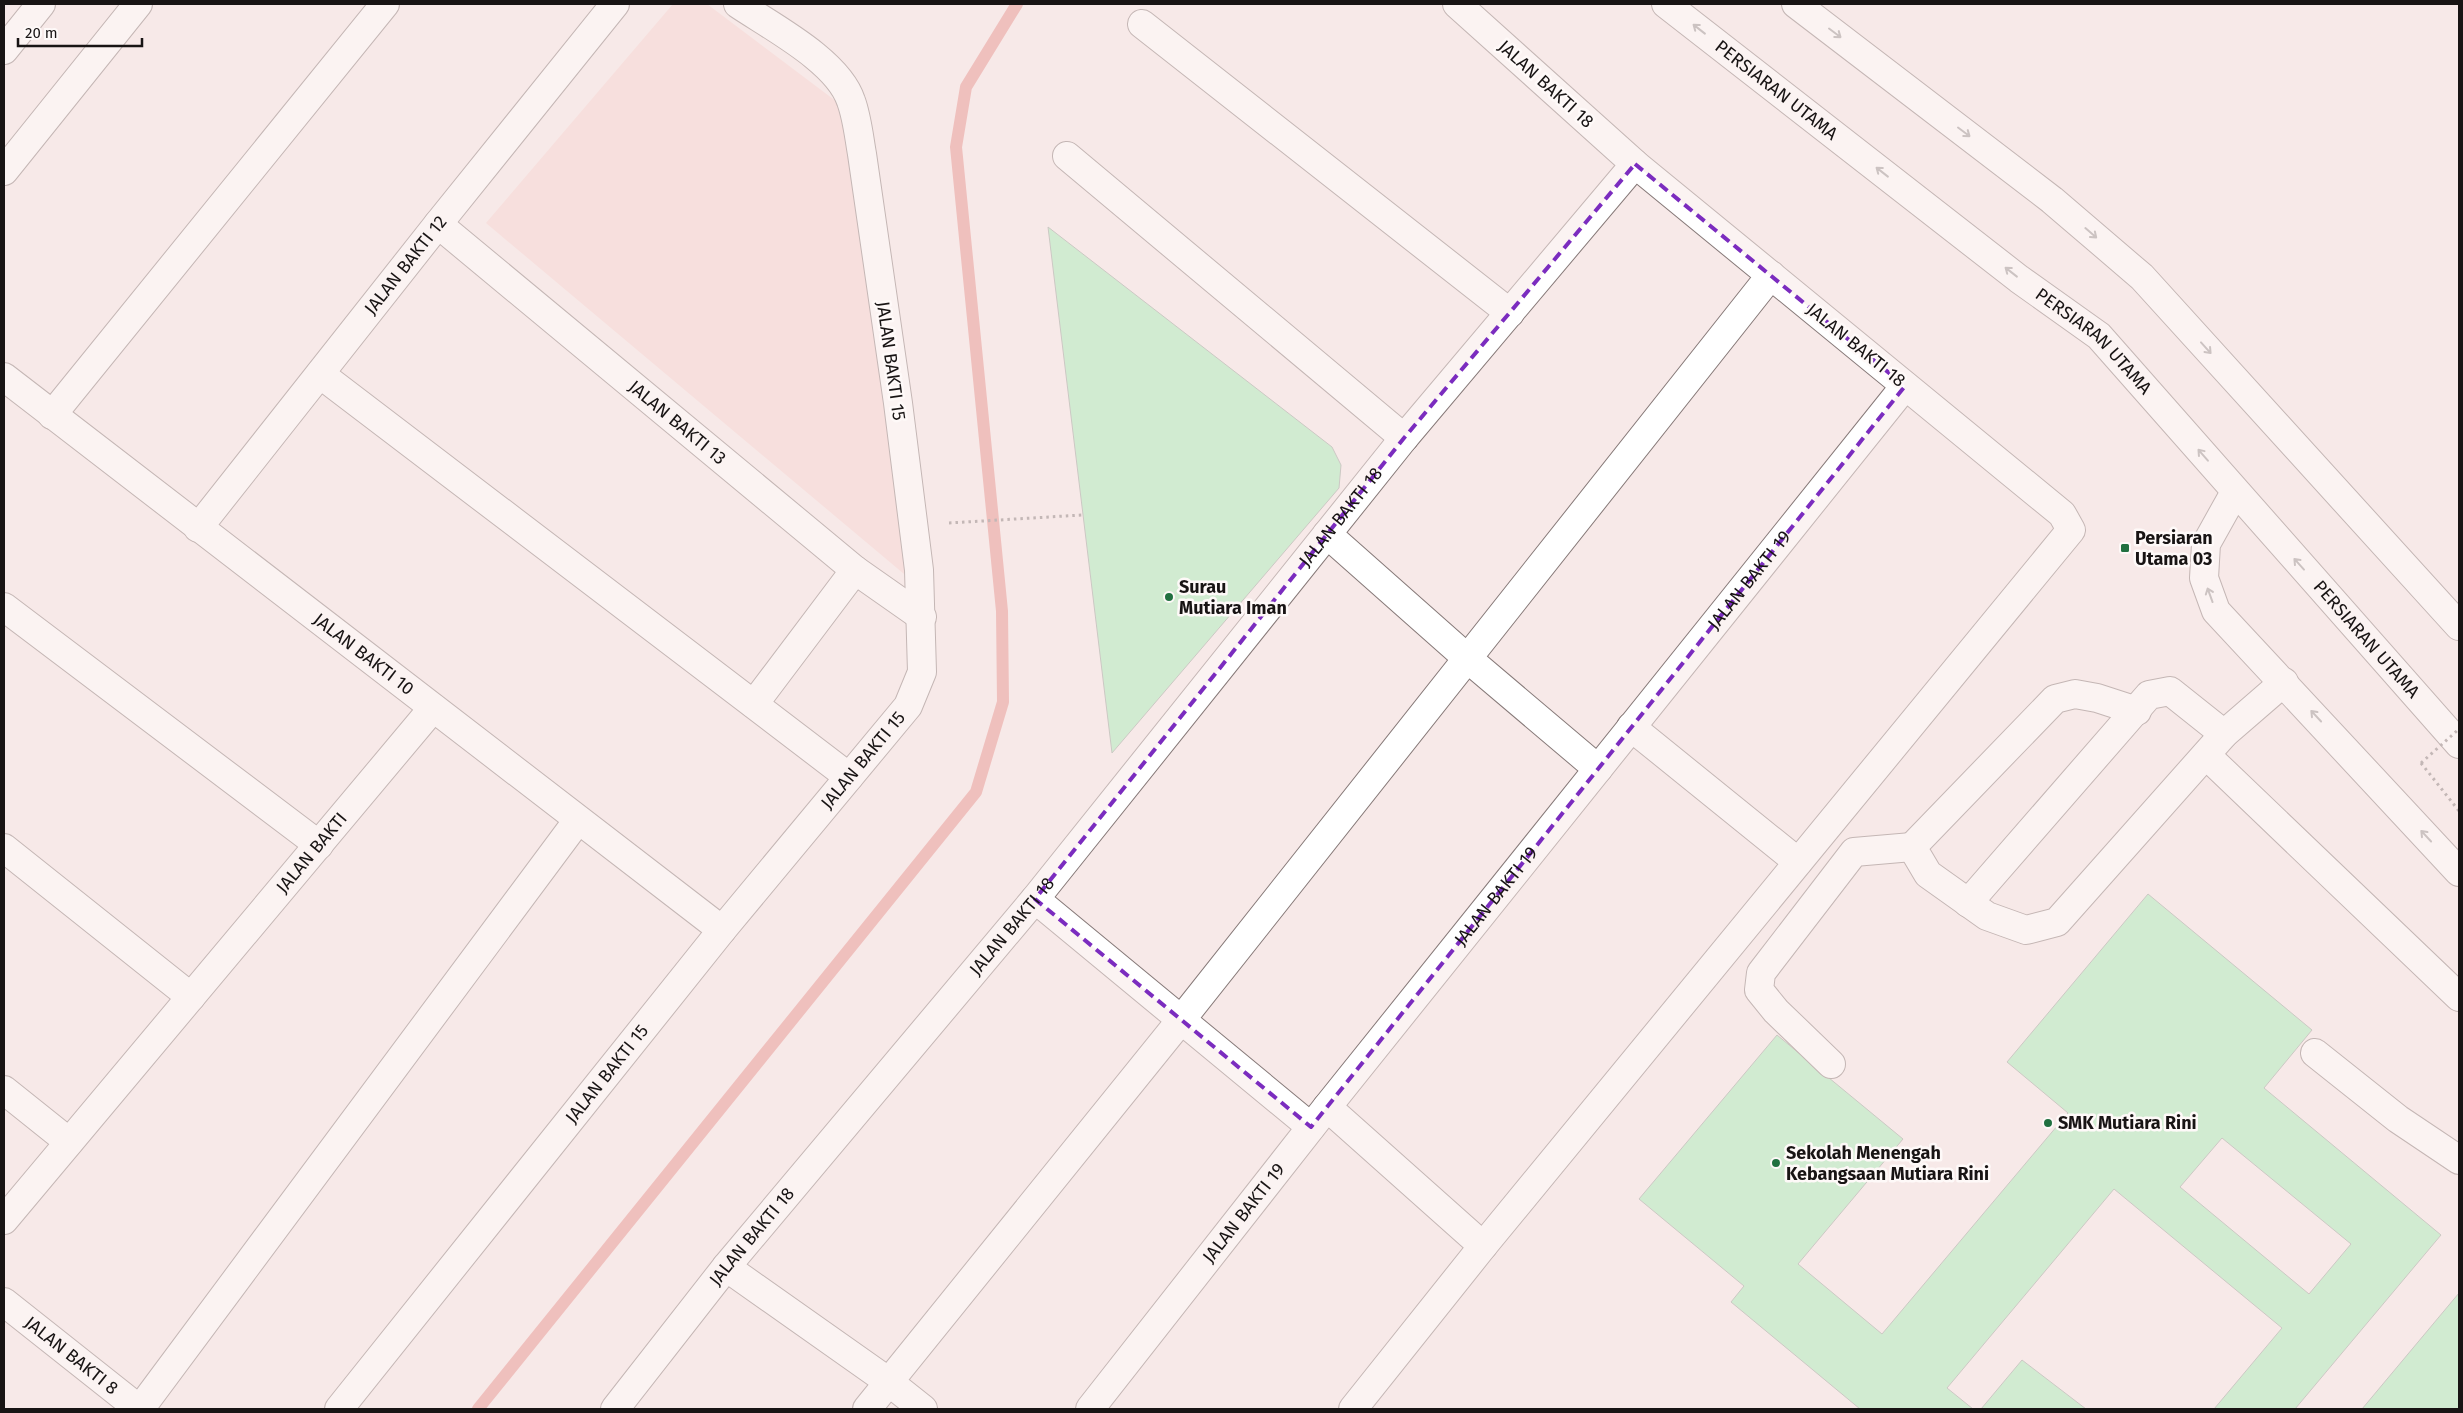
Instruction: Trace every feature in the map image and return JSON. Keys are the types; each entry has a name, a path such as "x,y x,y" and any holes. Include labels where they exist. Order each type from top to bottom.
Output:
{"street":[{"path":"4,50 41,4"},
{"path":"4,171 138,4"},
{"path":"52,415 385,4"},
{"name":"JALAN BAKTI 12","path":"198,528 438,224 615,4"},
{"name":"JALAN BAKTI 15","path":"339,1409 722,930 908,706 922,672 922,616 913,526 866,183 852,101 842,81 828,66 738,4"},
{"name":"JALAN BAKTI 18","path":"1457,4 1635,164 2062,514 2071,530 1798,862"},
{"name":"PERSIARAN UTAMA","path":"1666,4 2020,279 2098,336 2459,744"},
{"path":"1796,4 2052,200 2142,277 2459,626"},
{"path":"1142,24 1510,313"},
{"path":"1067,156 1404,438"},
{"name":"JALAN BAKTI 18","path":"614,1409 726,1267 1035,899 1404,438 1635,164"},
{"name":"JALAN BAKTI 13","path":"438,224 855,570 922,616"},
{"path":"866,1409 1181,1020 1771,275"},
{"path":"320,374 849,777"},
{"name":"JALAN BAKTI 10","path":"4,377 722,930"},
{"name":"JALAN BAKTI 19","path":"1090,1409 1319,1117 1905,386"},
{"path":"2235,492 2206,544 2204,578 2216,611 2459,872"},
{"path":"1327,534 1467,658 1598,769"},
{"path":"754,704 855,570"},
{"path":"4,607 319,845"},
{"path":"1912,847 1928,874 1986,916 2026,930 2058,922 2224,734 2284,682"},
{"path":"1968,903 2149,695 2170,691 2224,734"},
{"path":"1831,1064 1776,1011 1759,990 1761,973 1854,852 1912,847 2055,699 2075,694 2097,698 2137,710"},
{"name":"JALAN BAKTI","path":"4,1220 433,708"},
{"path":"1353,1409 1483,1246 1798,862 1631,728"},
{"path":"2206,755 2459,997"},
{"path":"139,1409 578,820"},
{"path":"4,848 191,997"},
{"path":"1035,899 1181,1020 1319,1117 1483,1246"},
{"path":"2315,1053 2398,1118 2459,1160"},
{"path":"4,1090 69,1142"},
{"path":"726,1267 889,1382 923,1409"},
{"name":"JALAN BAKTI 8","path":"4,1302 139,1409"}],"path":[{"path":"913,526 1082,516"},
{"path":"2459,729 2421,763 2459,811"}],"highlighted area":[{"path":"1635,164 1905,386 1311,1127 1035,899 1404,438"}],"shaded area":[{"path":"673,4 707,4 841,105 916,584 486,223"}],"building":[{"name":"Surau Mutiara Iman","path":"1048,227 1332,447 1341,465 1339,488 1112,753"},
{"name":"Sekolah Menengah Kebangsaan Mutiara Rini","path":"2148,894 2312,1030 2264,1088 2441,1235 2295,1409 2214,1409 2282,1328 2114,1189 1947,1388 1973,1409 1860,1409 1731,1302 1744,1286 1639,1199 1777,1035 1903,1139 1798,1264 1882,1334 2068,1113 2007,1062","holes":["2222,1138 2351,1244 2309,1294 2180,1187"]},
{"path":"2459,1293 2459,1409 2362,1409"},
{"path":"2022,1360 2086,1409 1981,1409"}],"waterway":[{"path":"478,1409 976,792 1003,702 1002,611 956,147 966,87 1017,4"}],"place":[{"name":"Persiaran Utama 03","path":"2125,548"},
{"name":"Surau Mutiara Iman","path":"1169,597"},
{"name":"SMK Mutiara Rini","path":"2048,1123"},
{"name":"Sekolah Menengah Kebangsaan Mutiara Rini","path":"1776,1163"}]}
